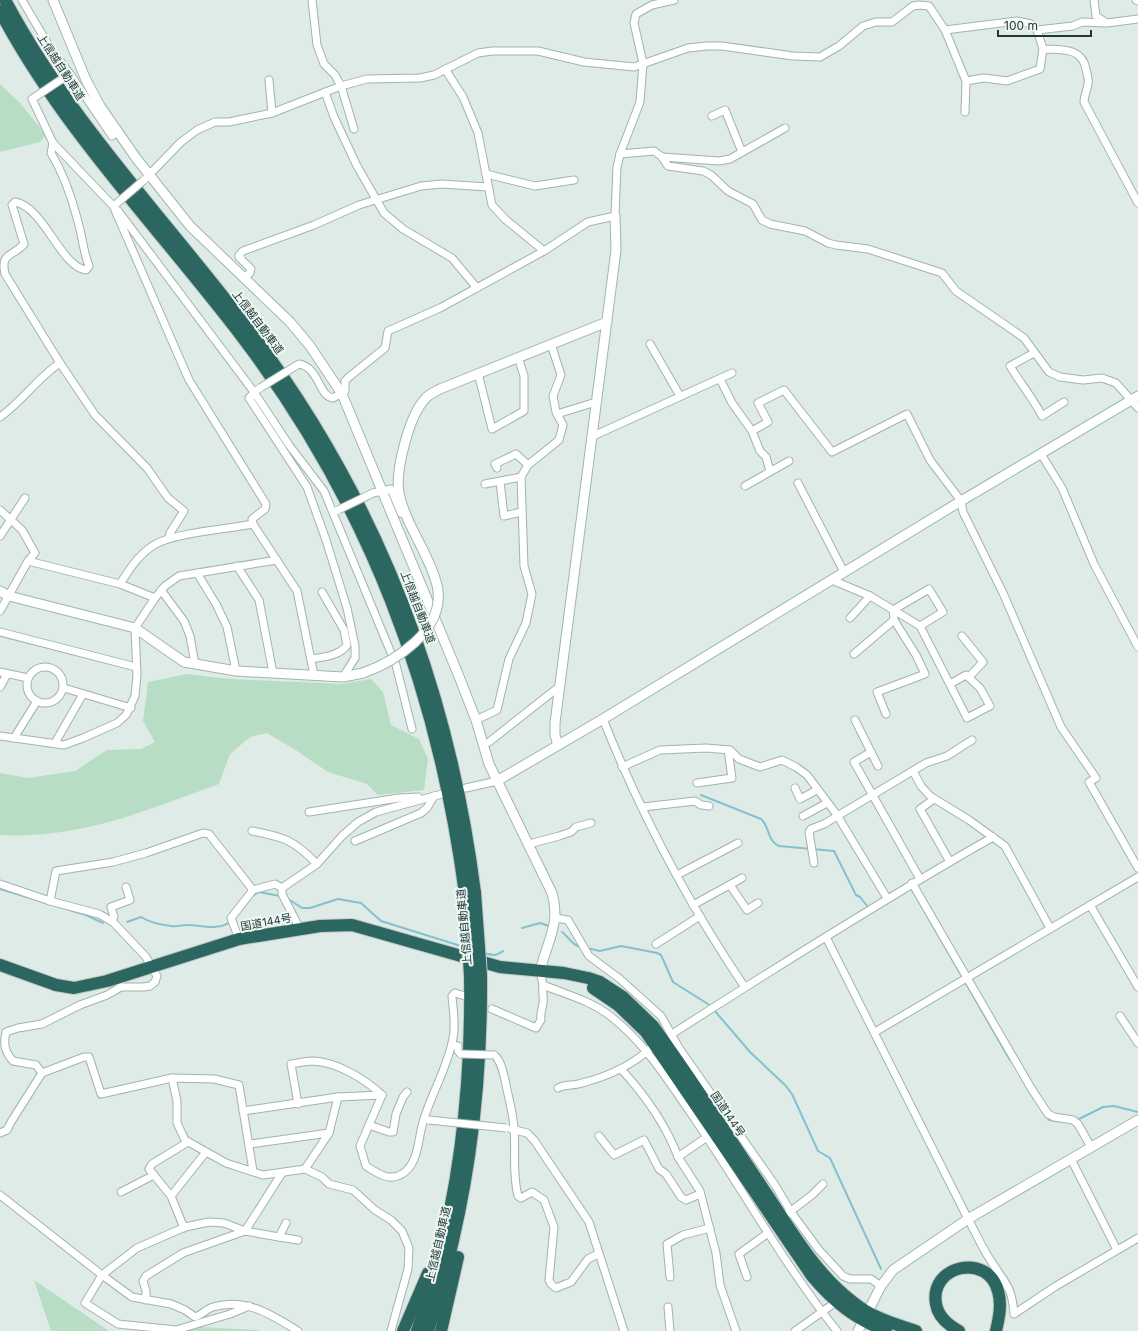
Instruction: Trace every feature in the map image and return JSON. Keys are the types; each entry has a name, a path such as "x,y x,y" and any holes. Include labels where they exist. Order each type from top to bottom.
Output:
{"highway":[{"name":"上信越自動車道","path":"5,0 33,50 79,118 123,175 227,301 275,366 318,432 357,502 401,599 431,682 443,725 462,806 476,975 480,1064 472,1146 456,1229 428,1331"},
{"name":"上信越自動車道","path":"0,11 29,61 71,124 221,309 267,371 310,436 349,506 384,582 422,687 434,729 453,810 470,894"},
{"name":"国道144号","path":"0,965 38,979 74,988 107,981 239,939 340,924 365,927 486,964 576,975 600,982 623,997 644,1016 662,1039 786,1215 828,1279 854,1303 863,1322"},
{"name":"国道144号","path":"540,971 572,979 596,990 628,1013 800,1262 836,1302 863,1322"},
{"name":"上信越自動車道","path":"417,1331 445,1231 454,1181 466,1106 471,1022 476,975"},
{"path":"404,1331 423,1286 444,1216 466,1106"},
{"path":"441,1331 458,1255 472,1146"},
{"path":"959,1331 947,1323 938,1312 936,1292 937,1286 946,1275 960,1267 967,1266 981,1270 988,1274 996,1284 1000,1300 997,1329"},
{"path":"863,1322 884,1320 916,1331"},
{"path":"863,1322 886,1331"}],"street":[{"path":"22,0 68,76 112,136 117,132"},
{"path":"54,0 86,80 146,178 190,226 290,322 310,346 342,394 383,490 476,720 496,781 529,844 552,893 556,906 556,918 540,971 544,1002 540,1013 541,1020 536,1028 492,1009"},
{"path":"312,0 317,46 324,64 335,75 341,86 354,129"},
{"path":"558,744 555,735 555,723 616,250 616,174 620,154 640,102 642,63 634,23 636,14 652,6 674,0"},
{"path":"1094,0 1096,16 1107,23"},
{"path":"115,205 146,178 181,142 197,130 215,122 230,122 272,113 341,86 367,79 420,78 434,75 478,53 492,51 538,51 584,62 634,67 688,48 708,46 722,46 793,56 820,57 839,46 863,26 876,22 892,22 913,6 929,6 945,30 966,82 966,112"},
{"path":"1037,30 1073,26 1082,22 1107,23 1138,19"},
{"path":"945,30 1017,21 1031,24 1037,30 1043,49 1040,69 1007,81 984,78 966,82"},
{"path":"1043,49 1075,52 1084,59 1088,84 1084,95 1084,102 1138,203"},
{"path":"445,69 463,97 478,133 492,205 544,251"},
{"path":"68,76 32,99 53,142 115,205 257,390 289,445 324,491 336,511 396,665 412,729"},
{"path":"268,80 272,113"},
{"path":"325,92 348,148 384,213 403,229 452,258 477,288"},
{"path":"712,116 725,110 742,152"},
{"path":"662,157 719,161 730,159 785,128"},
{"path":"53,142 51,152 62,172 78,218 89,266 86,270 80,269 72,264 44,226 22,203 15,202 12,205 24,244 4,258 2,264 2,275 95,415 147,468 168,498 184,511 170,533 169,538"},
{"path":"620,154 654,151 662,157 668,166 703,172 711,175 728,192 753,204 762,220 770,224 805,231 828,243 868,249 942,273 956,291 964,298 1024,338 1049,372 1060,377 1083,380 1102,378 1116,383 1135,398 1138,408"},
{"path":"486,174 536,186 574,180"},
{"path":"244,278 250,273 251,269 238,255 243,251 377,200 420,186 442,184 488,187"},
{"path":"115,205 189,380 266,504 265,509 252,519 253,524 297,591 314,675"},
{"path":"343,677 355,658 356,646 347,608 326,540 307,487 249,398 257,390 294,366 300,364 310,368 329,398 334,398 345,391 345,381 385,348 388,332 440,308 477,288 544,251 588,222 615,216"},
{"path":"0,591 9,596 135,628 184,662 236,671 343,677 363,673 386,662 420,638 428,628 436,613 438,590 423,550 410,524 399,492 398,479 401,458 415,415 424,399 432,393 478,373 607,322"},
{"path":"476,720 497,710 509,659 526,623 532,594 524,566 521,477 528,465 559,440 563,426 557,414 554,396 561,375 551,344"},
{"path":"650,344 680,396"},
{"path":"1034,353 1010,366 1024,389 1034,400 1042,416 1064,402"},
{"path":"478,373 492,429 524,411 524,376 518,357"},
{"path":"0,417 12,409 52,368 60,363"},
{"path":"591,437 732,373"},
{"path":"720,379 732,403 752,431 760,451 766,457 770,471"},
{"path":"752,431 768,422 758,403 784,390 832,452 907,414 930,460 961,501 963,512 1003,593 1061,727 1096,778 1089,782 1138,868"},
{"path":"466,788 496,781 603,719 961,501 1135,398"},
{"path":"557,414 596,402"},
{"path":"497,468 495,464 516,454 528,465"},
{"path":"1041,454 1062,488 1094,564 1138,647"},
{"path":"745,486 789,461"},
{"path":"485,484 521,477"},
{"path":"500,482 504,516 521,512"},
{"path":"798,483 844,572"},
{"path":"336,511 373,493 391,489 403,517 410,524"},
{"path":"0,536 10,519 26,498"},
{"path":"0,510 22,530 35,553 28,561 0,611"},
{"path":"120,584 131,566 142,554 154,545 169,538 253,524"},
{"path":"0,736 64,744 117,723 131,708 135,696 135,628 161,590 179,576 277,560"},
{"path":"28,561 120,584 155,598"},
{"path":"237,566 259,600 273,673"},
{"path":"196,573 216,604 227,628 236,671"},
{"path":"832,580 870,596 920,626 967,718 990,706 980,688 966,675 950,684"},
{"path":"893,610 929,589 943,612 920,626"},
{"path":"161,590 184,621 190,636 195,664"},
{"path":"311,659 344,650 347,645 344,630 322,592"},
{"path":"850,618 870,596"},
{"path":"886,714 877,692 924,674 916,655 894,620 893,610"},
{"path":"854,654 894,620"},
{"path":"0,632 136,667"},
{"path":"962,636 983,662 969,677"},
{"path":"44,667 51,668 58,671 64,688 60,695 51,702 45,703 37,701 30,694 28,688 28,678 38,669 44,667"},
{"path":"0,687 4,673 28,678"},
{"path":"489,742 560,686"},
{"path":"64,688 131,708"},
{"path":"55,743 83,694"},
{"path":"14,738 37,701"},
{"path":"603,719 622,766 677,874 700,916 744,986"},
{"path":"854,720 878,766"},
{"path":"814,863 809,832 811,828 824,824 913,770 926,763 947,756 972,740"},
{"path":"622,766 660,750 706,748 728,750 739,759 760,766 782,760 796,767 807,775 827,803 838,815 887,898"},
{"path":"697,783 732,778 728,750"},
{"path":"871,752 854,762 871,795 920,879"},
{"path":"913,770 924,791 1005,846 1050,928"},
{"path":"795,788 800,799 817,790"},
{"path":"283,894 317,864 342,836 358,822 376,812 442,794"},
{"path":"309,812 399,798 434,796"},
{"path":"355,841 421,813 427,808 434,796"},
{"path":"934,799 920,809 950,862"},
{"path":"643,807 695,801 701,805 709,806"},
{"path":"803,816 827,803"},
{"path":"529,844 571,832 576,827 591,823"},
{"path":"252,831 280,837 290,841 298,846 317,864"},
{"path":"50,901 56,871 113,862 146,853 203,833 209,834 254,890"},
{"path":"672,1034 744,986 826,937 887,898 993,837"},
{"path":"677,874 738,843"},
{"path":"875,1032 1138,877"},
{"path":"694,905 742,878"},
{"path":"0,884 50,901 99,914 111,921 136,946 157,976 155,982 150,986 121,987 42,1024 18,1028 6,1032 4,1040 6,1053 13,1061 36,1065 42,1073"},
{"path":"239,939 232,920 254,890 275,884 283,894 292,910 300,929"},
{"path":"912,884 966,978 1048,1114 1054,1117 1073,1120 1078,1124 1092,1147"},
{"path":"730,885 747,910 758,903"},
{"path":"111,921 114,917 111,907 130,900 126,887"},
{"path":"1090,905 1138,987"},
{"path":"656,944 700,916"},
{"path":"556,918 568,920 589,956 620,979 654,1009 775,1185 786,1215 843,1276 850,1279 871,1279 881,1286"},
{"path":"826,937 968,1219 991,1261 1009,1286 1013,1298 1014,1314 1056,1286 1138,1238"},
{"path":"543,985 592,1004 651,1047 768,1233 822,1312 837,1331"},
{"path":"382,1095 360,1146 366,1166 387,1177 395,1178 403,1174 414,1160 426,1119 452,1045 454,1036 452,996 455,993 465,996"},
{"path":"1120,1016 1138,1043"},
{"path":"452,1045 458,1046 458,1052 461,1054 494,1055 498,1057 503,1074 510,1129 514,1180 518,1196 521,1198 532,1192 544,1200 554,1227 549,1280 551,1284 556,1288 571,1282 588,1260 598,1254"},
{"path":"558,1088 562,1086 582,1084 621,1069 651,1047"},
{"path":"0,1133 7,1130 10,1122 42,1073 84,1057 89,1057 101,1094 172,1078 214,1079 239,1085 250,1144 253,1171"},
{"path":"298,1104 291,1064 313,1061 328,1064 364,1079 382,1095"},
{"path":"621,1069 639,1089 673,1143 678,1157 700,1194 716,1253 720,1285 736,1331"},
{"path":"172,1078 176,1101 176,1123 185,1140 188,1142 226,1163 263,1175 305,1169 322,1177 329,1184 353,1190 375,1210 391,1220 402,1231 409,1248 408,1269 391,1331"},
{"path":"369,1125 393,1132 396,1114 403,1097 407,1092"},
{"path":"243,1111 338,1097 382,1095"},
{"path":"305,1169 329,1133 338,1097"},
{"path":"426,1119 510,1129 527,1133 534,1140 589,1222 598,1254 624,1331"},
{"path":"863,1322 881,1286 893,1270 968,1219 1138,1120"},
{"path":"250,1144 329,1133"},
{"path":"600,1136 614,1155 644,1140 659,1169 666,1174 681,1197 686,1200 700,1194"},
{"path":"678,1157 707,1137"},
{"path":"184,1228 171,1196 149,1169 152,1164 188,1142"},
{"path":"171,1196 206,1152"},
{"path":"1071,1159 1117,1250"},
{"path":"146,1300 146,1291 143,1281 146,1276 183,1253 245,1231 282,1173"},
{"path":"121,1192 154,1175"},
{"path":"786,1215 823,1184"},
{"path":"0,1194 132,1297 171,1304 185,1310 194,1317 200,1316 212,1307 230,1304 249,1306 271,1314 298,1331"},
{"path":"249,1306 230,1314 176,1330 118,1324 85,1303 102,1275 137,1248 184,1228 209,1222 224,1223 245,1231 298,1240"},
{"path":"280,1237 286,1223"},
{"path":"670,1277 667,1244 683,1235 710,1228"},
{"path":"747,1277 739,1254 768,1233"},
{"path":"795,1331 836,1302"},
{"path":"668,1307 670,1331"}],"green space":[{"path":"0,84 20,103 46,135 40,142 0,152"},
{"path":"187,674 229,679 342,684 371,679 383,692 391,725 419,739 428,759 424,790 378,795 367,784 328,772 267,733 250,737 230,754 219,784 138,813 85,828 58,833 0,835 0,773 28,778 75,771 107,750 141,749 155,742 143,721 148,682"},
{"path":"34,1280 109,1331 51,1331"},
{"path":"200,1327 261,1331 139,1331 152,1328"}],"waterway":[{"path":"701,795 761,819 764,822 772,841 779,846 834,851 856,895 860,897 868,907"},
{"path":"910,889 911,888 1010,1060"},
{"path":"0,889 86,915 103,923"},
{"path":"254,895 259,892 280,896"},
{"path":"288,899 302,908 310,908 338,899 361,903 381,921 464,947"},
{"path":"127,922 141,917 155,923 173,926 187,925 215,927 225,925 230,922"},
{"path":"522,928 540,923 549,926"},
{"path":"562,932 575,945 580,947"},
{"path":"587,948 600,951 621,946 657,953 661,955 673,982 711,1006"},
{"path":"483,953 496,955 503,951"},
{"path":"714,1010 750,1052 785,1085 792,1094 818,1151 830,1158 881,1269"},
{"path":"1028,1089 1034,1099"},
{"path":"1077,1120 1103,1107 1114,1106 1138,1112"},
{"path":"1046,1116 1049,1120 1065,1122"}]}
